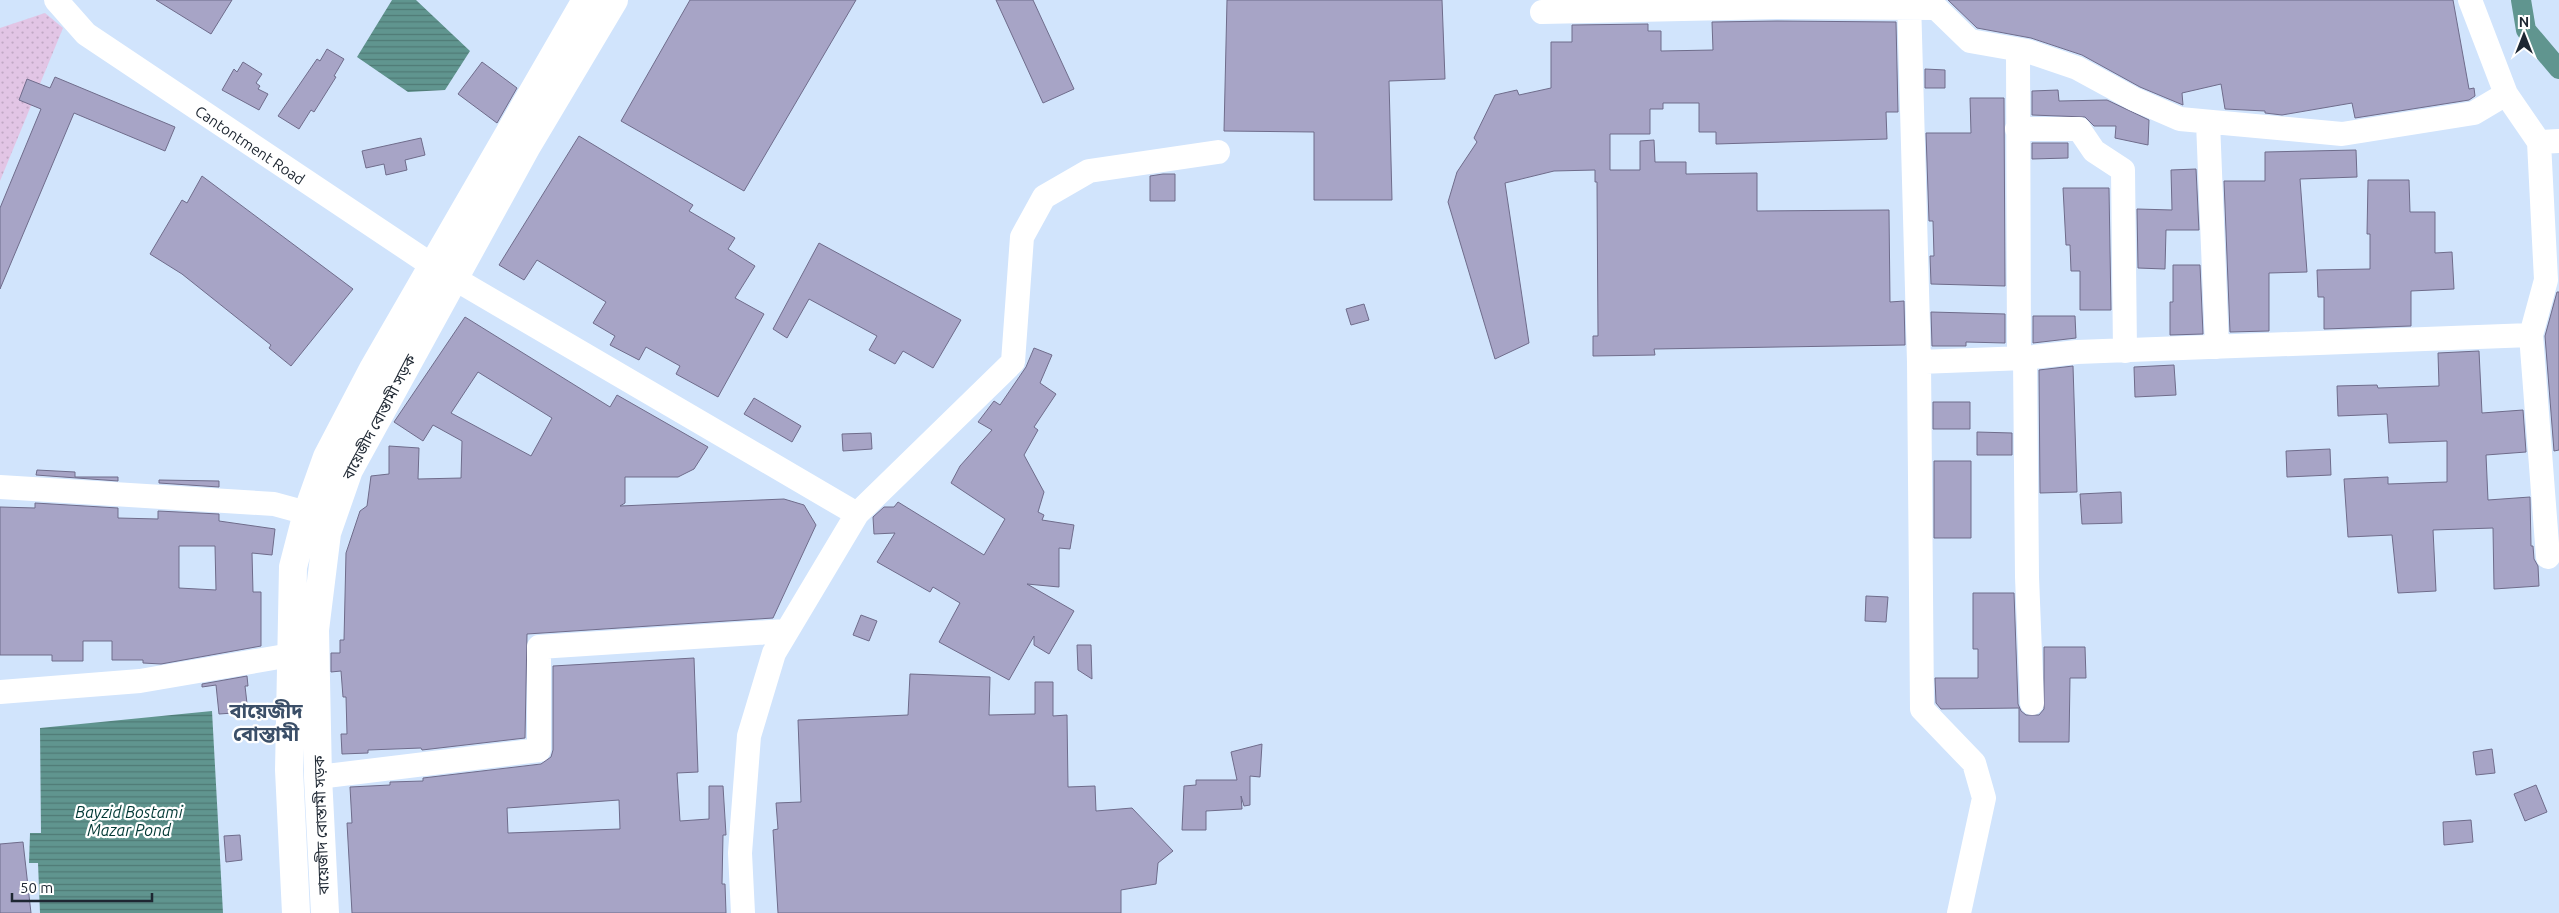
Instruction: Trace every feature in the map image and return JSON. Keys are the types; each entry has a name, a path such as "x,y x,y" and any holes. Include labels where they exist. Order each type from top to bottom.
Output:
{"main road":[{"name":"বায়েজীদ বোস্তামী সড়ক","path":"325,913 318,777 315,630 327,533 348,470 443,272 586,0"},
{"name":"বায়েজীদ বোস্তামী সড়ক","path":"296,913 289,770 293,567 307,513 327,457 373,369 443,272 527,146 614,0"}],"street":[{"name":"Cantontment Road","path":"56,0 86,34 443,272 857,514"},
{"path":"2470,0 2506,94 2549,142 2546,280 2531,335 2548,557"},
{"path":"1542,12 1909,3 1936,8 1970,41 2018,50 2077,68 2134,99 2180,119 2342,134 2474,113 2506,94"},
{"path":"1909,3 1918,362 1922,709 1974,763 1984,798 1959,913"},
{"path":"2018,50 2017,128 2027,578 2032,702"},
{"path":"2208,122 2217,347"},
{"path":"2017,128 2080,129 2094,151 2123,170 2125,351"},
{"path":"743,913 740,853 749,736 774,653 785,631 857,514 1013,362 1022,237 1044,197 1089,171 1218,152"},
{"path":"1918,362 2022,358 2077,352 2531,335"},
{"path":"0,487 274,504 307,513"},
{"path":"318,777 539,750 539,648 785,631"},
{"path":"0,692 140,681 196,673 291,655"}],"shaded area":[{"path":"45,13 63,28 0,181 0,28"}],"water":[{"path":"392,0 416,0 470,51 445,90 408,92 357,57"},
{"name":"Bayzid Bostami Mazar Pond","path":"212,711 223,913 40,913 38,863 29,863 30,833 41,833 40,728"}],"building":[{"path":"156,0 232,0 211,34"},
{"path":"690,0 856,0 744,191 621,121"},
{"path":"996,0 1033,0 1074,89 1043,103"},
{"path":"1227,0 1442,0 1445,79 1389,81 1392,200 1314,200 1314,132 1224,131"},
{"path":"1948,0 2453,0 2469,89 2474,88 2475,96 2469,100 2355,118 2352,103 2282,115 2265,113 2265,111 2225,109 2221,84 2182,93 2183,105 2140,87 2082,55 2031,38 1977,28"},
{"path":"1712,22 1896,22 1898,112 1886,112 1887,139 1716,144 1716,132 1699,132 1699,103 1663,103 1663,109 1650,109 1650,134 1610,134 1610,170 1640,170 1640,141 1654,140 1655,162 1686,162 1686,174 1757,173 1757,211 1889,210 1890,302 1904,301 1905,345 1654,349 1655,355 1593,356 1593,336 1598,336 1597,182 1595,182 1595,170 1554,171 1505,183 1529,343 1495,359 1448,202 1457,172 1477,142 1474,138 1495,95 1517,90 1519,95 1551,88 1551,42 1572,42 1572,25 1648,24 1648,31 1661,31 1661,51 1713,50"},
{"path":"327,49 344,59 334,76 336,77 314,112 311,110 299,129 278,116 317,59 320,61"},
{"path":"243,62 262,74 256,83 260,86 258,89 268,94 259,110 222,90 234,69 237,72"},
{"path":"482,62 517,88 497,123 458,94"},
{"path":"1925,69 1945,70 1945,88 1925,88"},
{"path":"55,77 175,127 165,151 74,113 0,289 0,208 41,109 19,100 27,79 50,88"},
{"path":"2058,90 2059,101 2107,100 2149,120 2148,145 2115,138 2116,126 2094,126 2085,117 2032,115 2032,91"},
{"path":"1970,98 2004,98 2005,286 1931,284 1930,256 1934,256 1933,221 1929,221 1926,133 1971,133"},
{"path":"579,136 693,205 689,211 735,238 728,249 755,266 735,298 764,314 718,397 676,374 680,366 646,347 639,360 610,345 615,336 593,323 606,302 537,260 524,280 499,265"},
{"path":"421,138 425,155 405,160 407,170 386,175 384,164 366,168 362,151"},
{"path":"2032,143 2068,143 2068,158 2032,159"},
{"path":"2356,150 2357,177 2300,179 2307,272 2269,273 2269,331 2230,332 2224,181 2265,181 2265,152"},
{"path":"2196,169 2199,230 2166,230 2165,269 2138,268 2137,209 2172,210 2171,170"},
{"path":"1175,174 1175,201 1150,201 1150,176"},
{"path":"202,176 353,289 291,366 269,348 271,345 182,274 150,254 182,200 187,203"},
{"path":"2368,180 2409,180 2410,212 2435,212 2435,253 2452,252 2454,289 2411,291 2411,326 2324,329 2324,297 2318,297 2317,270 2370,269 2370,234 2367,234"},
{"path":"2063,188 2109,188 2111,310 2080,310 2080,271 2071,271 2070,245 2066,245"},
{"path":"819,243 961,320 933,368 903,351 895,364 869,350 877,336 809,299 787,338 773,329"},
{"path":"2173,265 2200,265 2203,334 2170,335 2170,302 2173,302"},
{"path":"2557,292 2559,292 2559,450 2554,451 2545,336"},
{"path":"1364,304 1369,320 1351,325 1346,309"},
{"path":"1931,312 2005,314 2005,343 1966,342 1966,346 1932,346"},
{"path":"2033,316 2075,316 2076,338 2033,343"},
{"path":"465,317 610,407 617,395 708,447 694,469 678,477 625,477 625,503 620,506 784,499 804,505 816,525 773,618 527,634 525,738 422,750 421,748 368,750 368,753 342,754 341,734 347,734 346,697 343,697 341,671 331,672 331,653 340,653 340,640 344,640 346,553 360,511 367,506 371,476 389,474 389,446 419,448 418,479 461,478 462,441 433,425 423,441 394,422","holes":["478,372 552,418 531,456 451,413"]},
{"path":"1034,348 1052,355 1040,383 1056,394 1034,427 1038,430 1024,455 1044,492 1038,512 1044,515 1042,520 1074,525 1070,549 1059,548 1059,587 1027,584 1074,611 1049,654 1034,645 1034,636 1009,680 939,642 960,603 933,587 930,592 877,562 895,533 874,534 873,517 884,507 894,507 898,502 984,555 1005,519 951,483 960,466 992,430 978,422 994,401 1000,405 1026,367"},
{"path":"2479,351 2482,413 2523,410 2526,452 2486,455 2488,500 2530,497 2531,546 2533,546 2534,559 2538,566 2539,586 2494,589 2493,528 2433,530 2436,591 2398,593 2392,535 2348,537 2344,479 2388,477 2388,484 2447,482 2447,441 2389,443 2387,414 2338,416 2337,386 2377,385 2378,388 2439,386 2438,353"},
{"path":"2174,365 2176,395 2135,397 2134,367"},
{"path":"2073,366 2077,492 2040,493 2039,370"},
{"path":"754,398 801,426 792,442 744,414"},
{"path":"1933,402 1970,402 1970,429 1933,429"},
{"path":"1977,432 2012,433 2012,455 1977,455"},
{"path":"871,433 872,449 843,451 842,434"},
{"path":"2330,449 2331,475 2287,477 2286,451"},
{"path":"1934,461 1971,461 1971,538 1934,538"},
{"path":"37,470 75,472 75,477 118,477 118,481 36,475"},
{"path":"159,480 219,481 219,487 159,483"},
{"path":"2121,492 2122,523 2082,524 2080,494"},
{"path":"35,503 118,508 118,518 158,519 158,511 219,514 219,521 275,529 272,555 252,553 253,592 261,592 261,646 161,664 143,663 143,660 112,660 112,641 83,641 83,661 52,661 52,655 0,655 0,507 35,508","holes":["179,546 215,546 216,590 179,588"]},
{"path":"1973,593 2014,593 2018,704 2021,711 2026,715 2039,715 2044,709 2044,647 2085,647 2086,678 2070,678 2069,742 2019,742 2019,708 1941,709 1936,703 1935,678 1978,678 1978,649 1973,649"},
{"path":"1866,596 1888,597 1886,622 1865,621"},
{"path":"861,615 877,621 869,641 853,635"},
{"path":"1077,645 1091,645 1092,679 1078,670"},
{"path":"694,658 698,772 677,773 680,821 709,819 709,786 723,786 726,835 723,835 722,884 725,884 726,913 352,913 347,823 352,823 350,787 390,785 390,782 423,781 423,778 541,764 551,757 553,750 553,666","holes":["619,800 620,829 508,833 507,808"]},
{"path":"910,674 990,677 989,715 1035,714 1035,682 1053,682 1053,716 1067,715 1068,787 1095,786 1096,811 1132,808 1173,851 1158,863 1156,884 1121,890 1121,913 778,913 773,830 778,829 776,803 801,802 798,720 908,715"},
{"path":"247,676 248,686 245,686 248,712 219,714 216,685 202,687 202,684"},
{"path":"1262,744 1260,777 1250,776 1250,805 1244,806 1241,796 1242,809 1206,811 1206,830 1182,830 1184,786 1196,785 1196,780 1237,780 1231,752"},
{"path":"2492,749 2495,773 2476,775 2473,752"},
{"path":"2536,785 2547,812 2525,821 2514,794"},
{"path":"2471,820 2473,842 2444,845 2443,822"},
{"path":"240,835 242,860 226,862 224,836"},
{"path":"23,842 31,913 0,913 0,844"}],"waterway":[{"path":"2521,0 2526,30 2559,69"}],"district":[{"name":"বায়েজীদ বোস্তামী","path":"266,722"}]}
